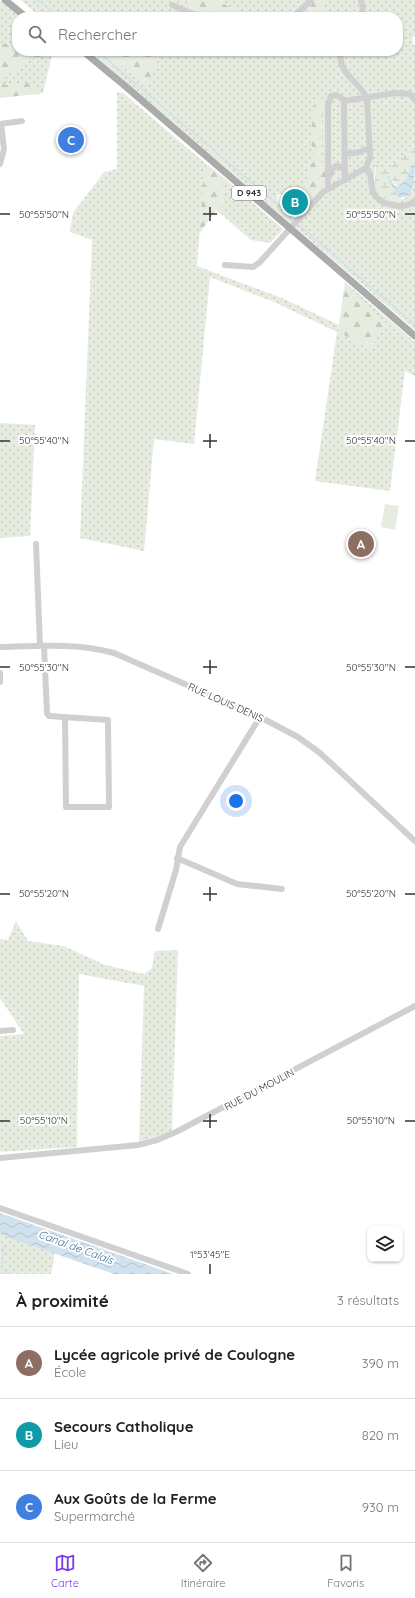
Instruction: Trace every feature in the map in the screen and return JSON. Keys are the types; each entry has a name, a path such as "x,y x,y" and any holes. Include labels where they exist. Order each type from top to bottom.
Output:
{"main road":[{"path":"5,0 20,12"},
{"path":"12,0 26,12"},
{"name":"D 943","path":"89,56 415,336"}],"street":[{"path":"298,12 311,0"},
{"path":"362,0 362,12"},
{"path":"172,5 188,12"},
{"path":"341,56 340,64 345,72 363,90 367,98 370,148 368,170 372,190 380,199 387,203 403,206 410,205 415,200"},
{"path":"328,189 328,105 331,96 336,95 344,101 367,98 387,93 403,93 410,94 415,100"},
{"path":"344,101 345,180"},
{"path":"0,164 4,146 0,124 22,121"},
{"path":"345,154 370,148"},
{"path":"329,176 333,168 336,166 343,168 345,172"},
{"path":"225,265 253,267 260,262 323,192 368,170"},
{"path":"36,544 47,713 49,716 65,717 108,720 109,807 66,807 65,717"},
{"name":"RUE LOUIS DENIS","path":"0,647 81,646 120,655 260,717 292,733 312,746 415,841"},
{"path":"0,673 0,682"},
{"path":"158,929 176,870 179,849 188,831 260,717"},
{"path":"177,858 237,884 282,889"},
{"name":"RUE DU MOULIN","path":"0,1158 131,1145 157,1140 255,1091 415,1006"},
{"path":"0,1031 13,1030"},
{"path":"0,1208 188,1274"}],"green space":[{"path":"21,0 188,0 188,9 195,12 34,12"},
{"path":"188,0 218,0 237,12 195,12 188,9"},
{"path":"218,0 314,0 310,7 312,12 237,12"},
{"path":"314,0 322,0 324,12 312,12 310,7"},
{"path":"322,0 415,0 415,36 412,38 415,46 415,143 390,167 381,168 376,163 373,180 399,201 409,196 411,184 415,179 415,330 96,56 109,56 147,85 159,56 403,56 403,12 324,12","holes":["315,98 325,100 325,109 322,109 321,162 326,165 325,186 296,218 277,202 277,194 304,196 309,165 314,162"]},
{"path":"0,1 14,12 12,12 12,43 0,44"},
{"path":"12,43 12,56 26,56 27,59 18,69 4,76 7,81 4,85 29,83 37,86 37,94 0,98 0,44"},
{"path":"26,56 52,56 43,93 37,94 37,86 4,85 4,76 18,69 27,59"},
{"path":"32,56 40,56 39,60"},
{"path":"109,56 159,56 147,85"},
{"path":"117,92 123,93 205,163 197,266 284,299 339,325 338,332 370,349 383,325 344,288 345,282 415,342 415,376 405,371 390,491 315,481 337,332 274,302 210,277 194,444 154,439 144,551 80,538 92,240 70,232 73,213 104,172 117,169"},
{"path":"315,98 325,99 325,109 322,109 321,162 326,165 325,186 311,202 304,196 309,165 314,162 314,150 310,142"},
{"path":"415,143 415,162 411,166 406,179 398,187 389,176 386,176 399,198 402,199 399,201 383,198 376,189 375,184 376,162 381,168 390,167"},
{"path":"205,163 223,177 222,215 216,210 199,234"},
{"path":"223,177 283,229 270,243 251,240 222,215"},
{"path":"344,288 383,325 370,349 338,332"},
{"path":"0,423 35,425 30,536 0,538"},
{"path":"385,504 399,506 395,530 381,527"},
{"path":"16,921 28,941 64,946 105,965 144,974 152,968 155,951 178,950 172,1130 164,1135 139,1141 144,986 79,974 77,1147 0,1152 0,1036 24,1034 0,998 0,939 8,940"},
{"path":"0,1234 54,1253 51,1274 0,1274"}],"water":[{"path":"415,162 414,179 409,196 399,198 386,176 389,176 395,186 398,187 406,179 411,166"},
{"name":"Canal de Calais","path":"0,1213 173,1274 114,1274 12,1239 0,1234"}],"waterway":[{"path":"38,0 52,12"},
{"path":"103,56 283,209 292,220"},
{"path":"299,225 415,325"},
{"path":"4,1244 2,1268 10,1274"}],"place":[{"name":"Aux Goûts de la Ferme","path":"71,140"},
{"name":"Secours Catholique","path":"295,202"},
{"name":"Lycée agricole privé de Coulogne","path":"361,544"}]}
